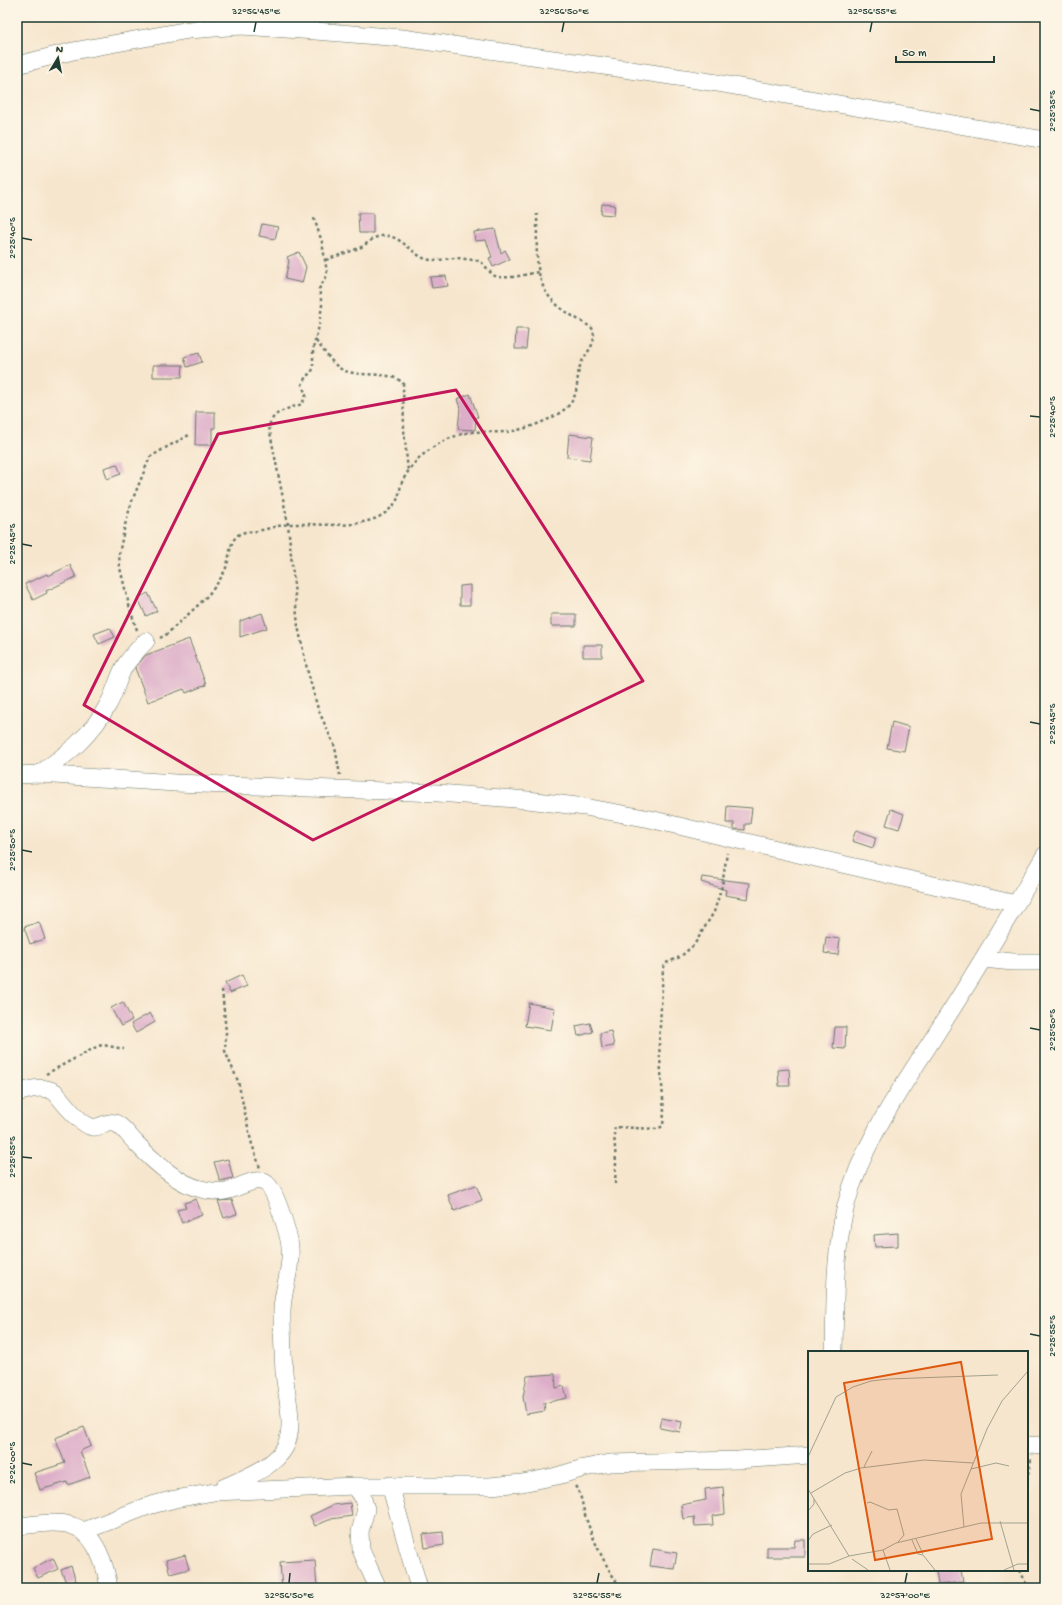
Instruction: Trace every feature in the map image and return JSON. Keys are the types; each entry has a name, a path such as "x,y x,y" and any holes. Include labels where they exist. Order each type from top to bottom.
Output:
{"street":[{"path":"17,65 73,51 189,30 241,26 315,31 402,38 611,67 770,92 1045,140"},
{"path":"39,774 81,742 97,723 110,702 124,668 133,654 146,641"},
{"path":"17,775 39,774 175,783 438,793 570,805 650,819 1016,904"},
{"path":"834,1351 837,1250 847,1204 862,1159 881,1122 983,959 1045,855"},
{"path":"983,959 1012,962 1045,962"},
{"path":"23,1091 42,1087 48,1088 54,1092 78,1117 91,1127 96,1127 108,1122 120,1126 152,1159 183,1181 199,1189 225,1191 260,1180 271,1188 290,1248 290,1263 283,1295 282,1313 284,1373 290,1434 285,1447 277,1459 244,1478 214,1492"},
{"path":"84,1531 148,1506 175,1499 214,1492 390,1485 490,1486 522,1483 610,1463 738,1460 808,1455"},
{"path":"390,1485 419,1588"},
{"path":"355,1486 362,1496 366,1509 360,1532 361,1550 378,1588"},
{"path":"17,1526 62,1523 74,1526 84,1531 98,1553 108,1579 109,1588"}],"path":[{"path":"191,434 160,450 150,457 132,501 122,539 119,554 120,568 136,626 146,641 156,640 167,634 215,586 228,564 232,543 236,537 242,533 288,524 357,524 376,519 393,505 408,471 417,459 429,450 458,435 478,431 497,432 516,430 558,414 567,408 576,395 580,366 585,355 592,346 595,335 592,328 554,302 548,294 538,272 537,214"},
{"path":"314,218 326,260 327,272 320,289 322,305 313,349 313,369 311,373 306,376 302,384 306,395 302,404 274,415 269,427 288,524 298,626 307,669 318,709 335,747 342,789"},
{"path":"326,260 354,250 380,236 387,235 397,239 419,256 435,260 456,258 478,261 486,266 493,275 498,277 538,272"},
{"path":"316,340 334,363 342,369 361,375 394,377 403,383 404,430 408,471"},
{"path":"615,1184 615,1127 657,1129 663,1126 664,1112 659,1045 663,969 666,963 680,957 694,945 714,912 722,886 729,838"},
{"path":"222,990 226,1032 225,1051 238,1081 250,1140 266,1183"},
{"path":"23,1091 41,1077 98,1046 103,1045 124,1049"},
{"path":"1028,1475 1036,1446"},
{"path":"558,1476 569,1481 580,1492 592,1535 621,1588"},
{"path":"1020,1571 1028,1588"}],"highlighted area":[{"path":"456,390 643,681 313,840 84,705 218,434"}],"building":[{"path":"602,204 615,205 614,215 601,214"},
{"path":"358,213 373,213 373,233 359,233"},
{"path":"262,224 278,227 275,239 259,236"},
{"path":"495,229 501,253 505,250 510,259 493,267 489,258 492,257 486,240 475,241 474,232"},
{"path":"299,252 306,267 302,283 285,279 289,261 287,257"},
{"path":"446,276 448,286 432,288 430,277"},
{"path":"516,329 528,329 526,349 515,349"},
{"path":"199,353 202,362 187,367 184,357"},
{"path":"153,365 183,365 182,377 153,377"},
{"path":"470,394 478,417 476,417 475,430 458,429 460,408 457,399"},
{"path":"196,412 215,412 215,428 212,428 212,445 195,445"},
{"path":"569,434 593,437 590,460 567,457"},
{"path":"117,464 121,474 107,479 104,468"},
{"path":"70,565 76,577 46,591 47,593 33,600 25,584 47,574 48,576"},
{"path":"470,585 470,605 460,605 460,586"},
{"path":"148,593 157,611 146,616 138,598"},
{"path":"262,613 267,628 240,637 240,621"},
{"path":"551,614 576,614 576,626 551,626"},
{"path":"110,628 115,637 99,644 94,634"},
{"path":"189,639 206,685 186,693 184,689 148,702 135,668 146,655"},
{"path":"583,645 602,645 602,657 583,657"},
{"path":"892,722 909,727 904,751 887,748"},
{"path":"727,806 752,808 750,824 745,824 745,830 734,829 734,823 726,823"},
{"path":"891,809 904,814 899,829 886,825"},
{"path":"856,830 876,837 873,848 852,841"},
{"path":"702,877 750,883 748,899 725,895 726,890 701,882"},
{"path":"39,922 45,939 30,944 24,927"},
{"path":"826,937 840,939 838,955 824,953"},
{"path":"242,975 247,986 230,993 225,983"},
{"path":"123,1002 132,1020 121,1026 111,1008"},
{"path":"529,1003 555,1008 551,1030 525,1026"},
{"path":"150,1013 155,1022 136,1033 131,1024"},
{"path":"590,1023 593,1032 578,1036 576,1026"},
{"path":"835,1027 846,1027 845,1049 833,1048"},
{"path":"611,1031 614,1046 602,1048 600,1033"},
{"path":"789,1069 790,1086 779,1086 778,1070"},
{"path":"228,1159 233,1178 220,1181 214,1162"},
{"path":"476,1185 482,1200 454,1211 448,1195"},
{"path":"196,1199 202,1215 182,1223 177,1210 186,1208 184,1203"},
{"path":"232,1200 237,1214 224,1218 218,1201"},
{"path":"898,1233 898,1246 875,1247 874,1235"},
{"path":"555,1374 556,1388 564,1386 567,1398 544,1403 545,1411 526,1414 523,1397 527,1376"},
{"path":"662,1418 682,1422 680,1432 660,1428"},
{"path":"84,1427 91,1446 80,1451 90,1477 68,1485 67,1482 40,1490 34,1473 65,1463 55,1438"},
{"path":"723,1487 725,1514 712,1516 713,1525 695,1526 694,1517 683,1519 681,1505 706,1500 705,1489"},
{"path":"350,1503 352,1516 331,1519 315,1526 310,1516 333,1505"},
{"path":"443,1532 444,1545 425,1548 423,1534"},
{"path":"795,1540 805,1540 805,1557 767,1557 767,1547 794,1547"},
{"path":"653,1549 677,1553 674,1569 650,1566"},
{"path":"185,1555 189,1569 170,1574 166,1560"},
{"path":"53,1558 58,1569 38,1578 33,1568"},
{"path":"315,1560 317,1588 282,1588 280,1562"},
{"path":"71,1566 76,1581 67,1585 61,1570"},
{"path":"936,1571 961,1571 963,1582 938,1585"}]}
